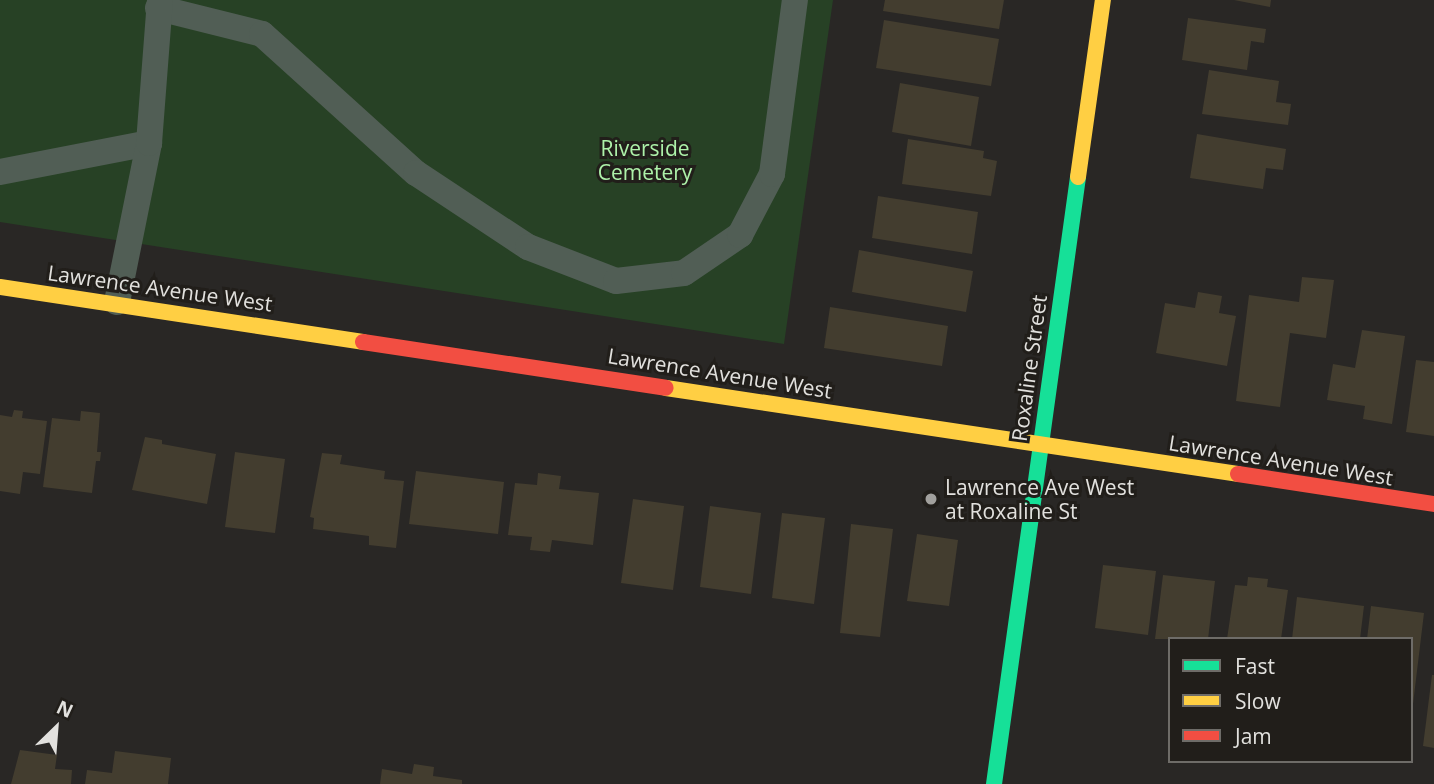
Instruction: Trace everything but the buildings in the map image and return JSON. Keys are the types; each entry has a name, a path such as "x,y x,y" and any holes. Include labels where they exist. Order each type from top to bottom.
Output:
{"main road":[{"name":"Roxaline Street","path":"994,784 1103,0"},
{"name":"Lawrence Avenue West","path":"0,287 117,302 1434,504"}],"lane":[{"path":"117,302 149,143 159,4 262,34 416,173 528,247 616,281 684,273 740,235 772,174 795,0"},
{"path":"0,172 149,143"}],"green space":[{"name":"Riverside Cemetery","path":"0,0 833,0 784,344 0,222"}],"traffic: fast":[{"path":"994,784 1078,177"}],"traffic: slow":[{"path":"1078,177 1103,0"},
{"path":"0,287 363,342"},
{"path":"666,388 1238,474"}],"traffic: jam":[{"path":"363,342 666,388"},
{"path":"1238,474 1434,504"}],"place":[{"name":"Lawrence Ave West at Roxaline St","path":"931,499"}]}
